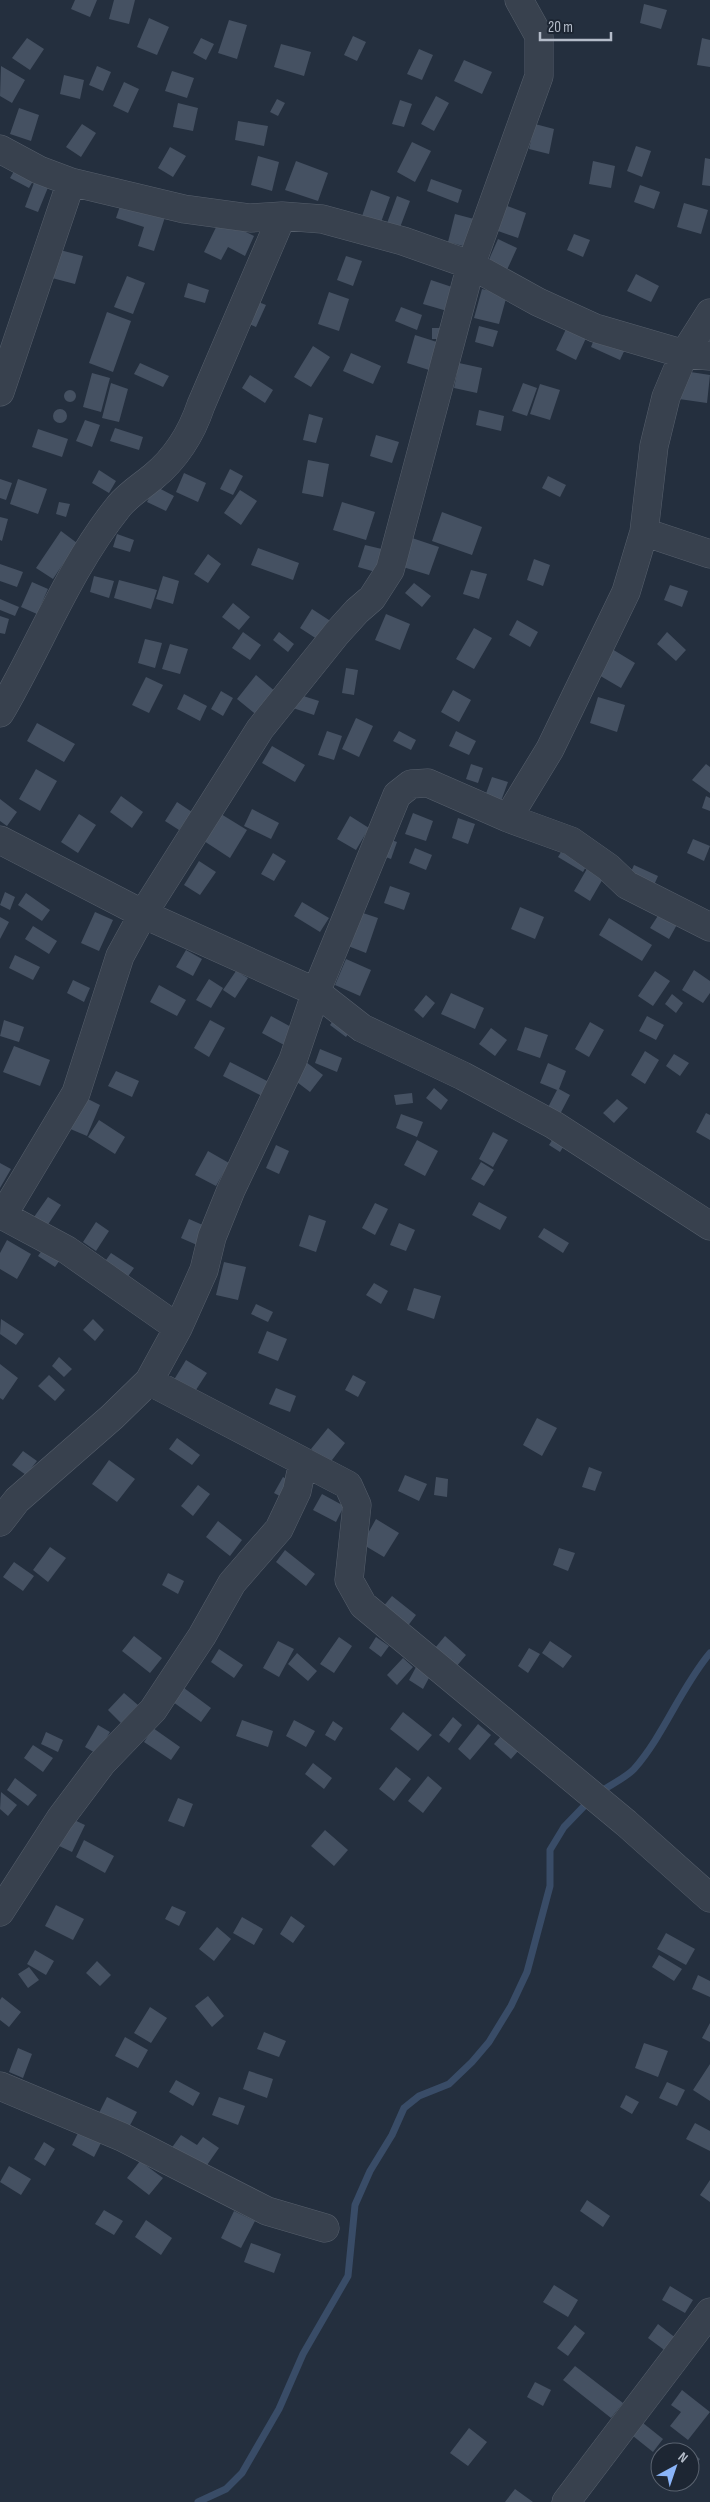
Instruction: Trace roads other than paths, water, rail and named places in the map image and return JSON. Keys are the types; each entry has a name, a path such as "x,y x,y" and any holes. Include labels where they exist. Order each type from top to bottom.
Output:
{"street":[{"path":"178,1328 66,1250 1,1214 76,1094 120,956 143,914 260,729 337,633 372,598 390,570 471,265 539,76 538,36 519,0"},
{"path":"0,149 39,170 71,182 184,208 250,218 282,216 322,219 403,241 471,265 538,302 595,328 697,355"},
{"path":"0,392 71,182"},
{"path":"0,713 87,552 120,505 156,474 184,443 195,425 212,379 282,216"},
{"path":"508,818 550,749 626,592 644,532 654,446 666,397 697,355 710,313"},
{"path":"644,532 710,554"},
{"path":"0,1522 17,1500 112,1417 149,1381 178,1328 204,1270 212,1237 231,1190 293,1060 316,992 397,796 411,784 428,783 508,818 571,842 608,867 627,885 709,923"},
{"path":"0,840 143,914 316,992 362,1028 463,1076 554,1126 710,1226"},
{"path":"149,1381 348,1485 357,1505 349,1580 362,1605 626,1823 710,1898"},
{"path":"0,1912 60,1820 102,1763 153,1710 202,1636 232,1583 279,1529 297,1491 303,1462"},
{"path":"1,2088 122,2136 267,2211 325,2228"},
{"path":"566,2502 710,2312"}],"waterway":[{"path":"599,1793 631,1772 645,1756 699,1667 710,1653"},
{"path":"198,2502 226,2489 242,2473 279,2409 303,2354 348,2276 355,2205 370,2171 392,2135 404,2108 419,2096 449,2084 489,2042 511,2006 527,1972 550,1886 550,1850 564,1827 590,1800"}]}
